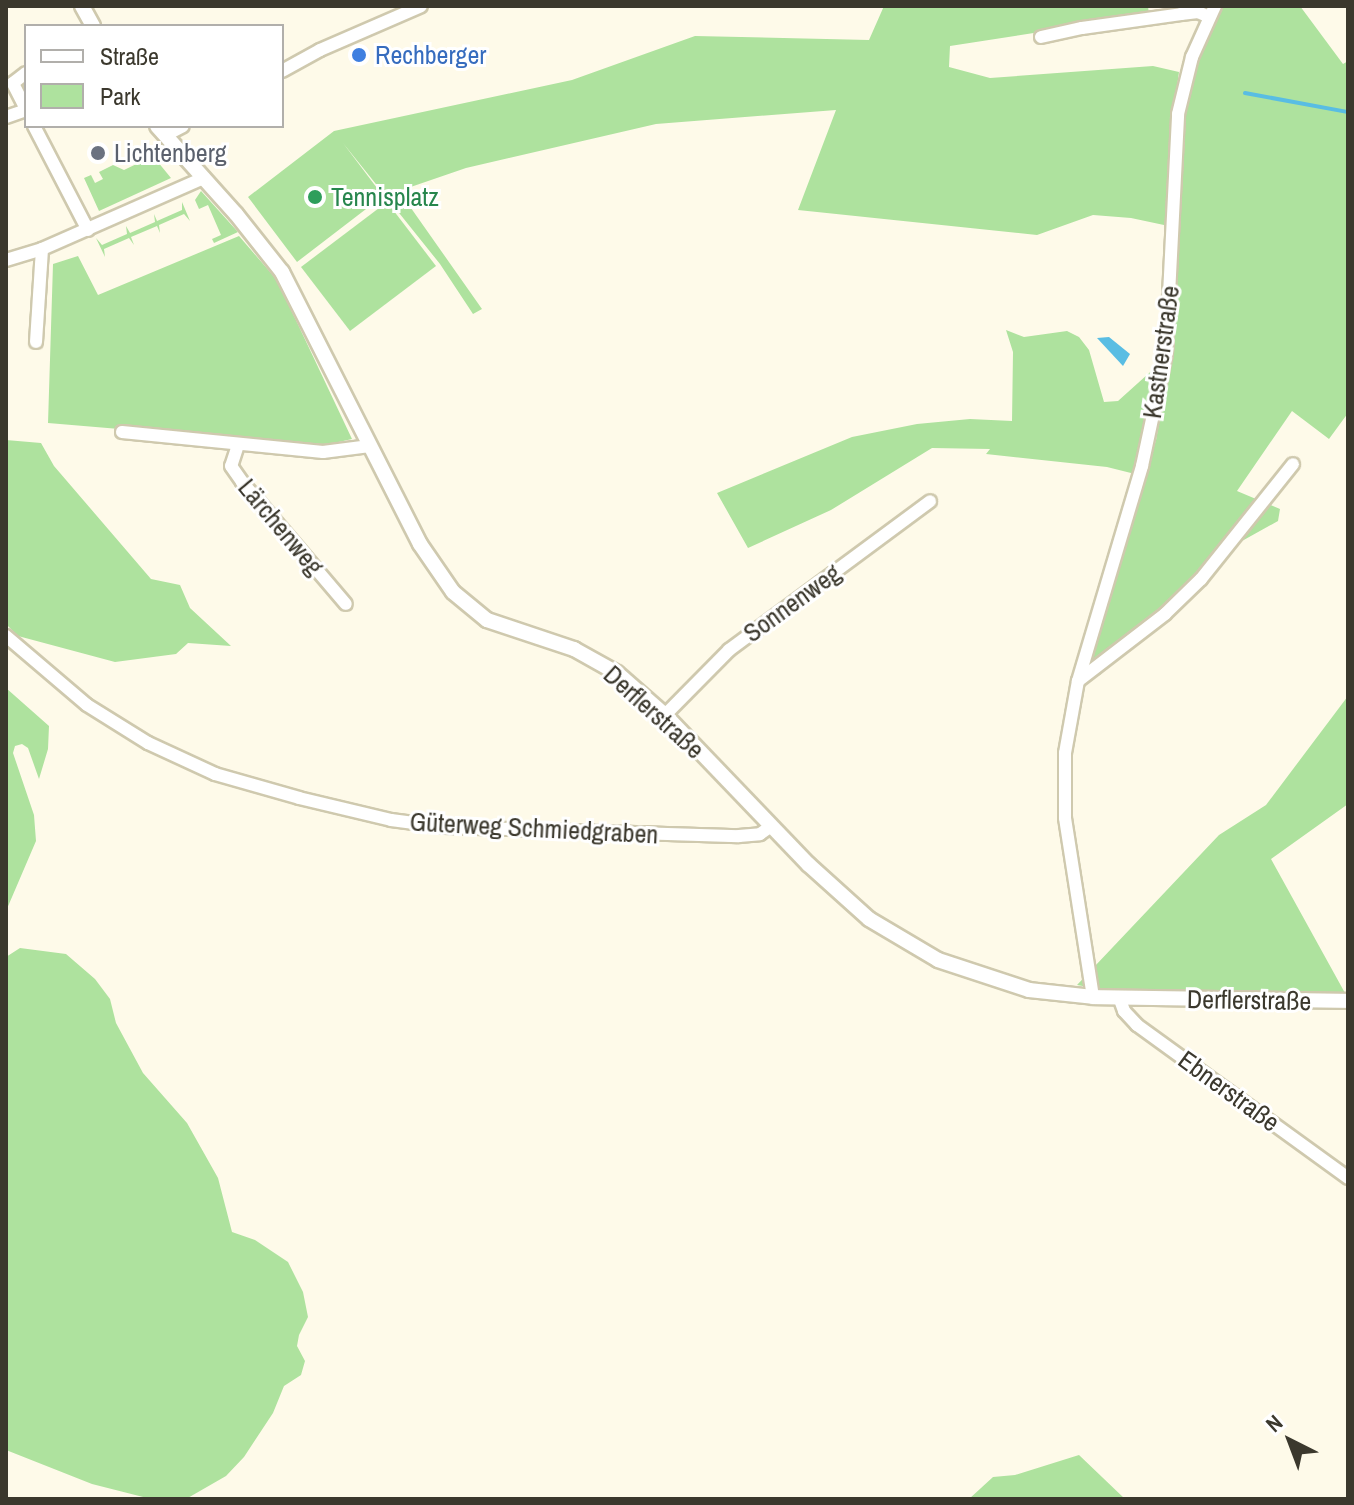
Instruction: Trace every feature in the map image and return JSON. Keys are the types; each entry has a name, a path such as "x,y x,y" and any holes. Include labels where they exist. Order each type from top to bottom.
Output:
{"street":[{"path":"82,6 92,24"},
{"path":"284,70 320,50 421,6"},
{"name":"Kastnerstraße","path":"1041,37 1094,25 1212,11 1189,66 1178,114 1166,354 1142,466 1078,681 1065,753 1065,818 1093,997"},
{"path":"24,75 13,83 24,106"},
{"path":"35,128 88,230"},
{"name":"Derflerstraße","path":"161,131 282,272 428,558 461,600 497,624 558,643 598,660 630,683 846,901 910,945 997,982 1029,990 1093,997 1348,1001"},
{"path":"6,260 88,230 204,178"},
{"path":"36,342 42,249"},
{"name":"Lärchenweg","path":"122,432 323,452 370,446"},
{"name":"Lärchenweg","path":"238,445 231,466 346,604"},
{"path":"1078,681 1165,614 1201,579 1293,464"},
{"name":"Sonnenweg","path":"665,715 729,650 930,501"},
{"name":"Güterweg Schmiedgraben","path":"6,636 80,699 137,737 198,767 256,787 391,820 445,827 739,836 760,834 771,826"},
{"name":"Ebnerstraße","path":"1119,997 1124,1011 1137,1025 1348,1178"}],"green space":[{"path":"884,6 1148,6 1149,15 950,46 949,67 990,78 1153,66 1179,72 1171,132 1168,231 1164,225 1093,215 1037,235 798,210 836,110 656,124 466,168 399,191 482,309 473,314 440,264 343,143 383,196 297,262 248,197 334,131 572,80 695,36 869,40"},
{"path":"1220,6 1300,6 1343,64 1348,61 1348,413 1329,439 1292,411 1237,491 1280,509 1278,521 1233,546 1100,675 1083,681 1156,440 1170,363 1177,292 1184,105 1204,39"},
{"path":"153,156 171,178 99,211 84,178 91,175 95,183 103,179 99,172 113,165 124,170"},
{"path":"201,191 238,232 214,243 212,239 221,235 208,205 199,209 195,200"},
{"path":"182,202 190,221 184,214 159,225 160,233 157,226 131,237 134,245 129,238 104,249 105,257 96,238 102,245 127,234 126,226 130,233 155,222 154,214 157,221 182,210"},
{"name":"Tennisplatz","path":"387,202 436,266 350,331 301,267"},
{"path":"239,236 277,280 352,439 321,446 48,423 53,264 78,256 98,295"},
{"path":"1006,330 1024,337 1067,331 1079,337 1089,350 1104,402 1118,401 1158,365 1135,474 1107,467 986,454 990,449 932,448 831,510 748,548 717,493 852,437 917,424 970,419 1012,421 1013,352"},
{"path":"6,440 41,443 54,466 151,579 180,585 190,608 231,646 188,643 176,654 115,662 18,636 6,624"},
{"path":"6,688 49,726 48,749 39,779 28,748 22,744 15,746 13,753 34,815 36,841 6,911"},
{"path":"1348,696 1348,804 1271,859 1345,993 1106,990 1077,985 1219,835 1266,805"},
{"path":"20,948 66,954 95,979 110,999 116,1023 143,1073 187,1123 218,1178 232,1232 255,1240 288,1262 303,1292 308,1317 297,1346 305,1361 301,1375 284,1386 273,1413 244,1457 226,1476 186,1499 151,1499 92,1484 6,1450 6,957"},
{"path":"1079,1455 1125,1499 969,1499 993,1477 1015,1475"}],"water":[{"path":"1109,337 1130,354 1123,366 1097,338"}],"waterway":[{"path":"1245,93 1348,112"}],"place":[{"name":"Rechberger","path":"359,55"},
{"name":"Lichtenberg","path":"98,153"},
{"name":"Tennisplatz","path":"315,197"}]}
